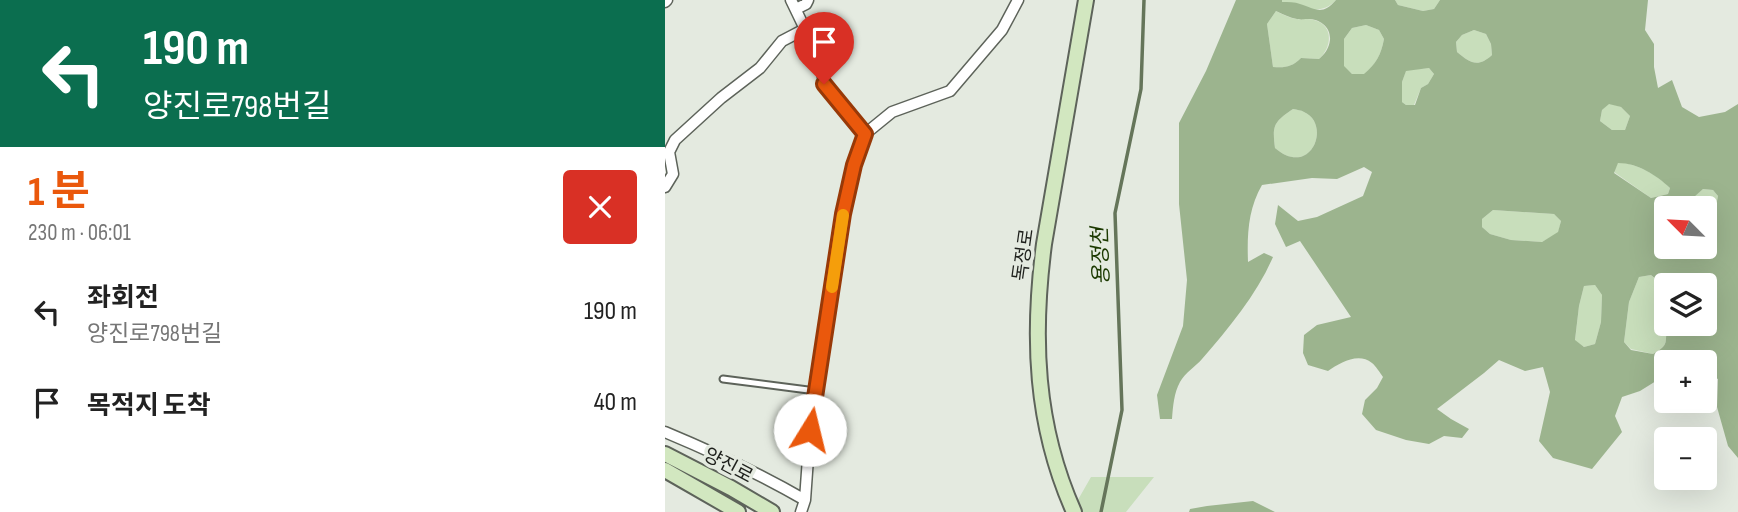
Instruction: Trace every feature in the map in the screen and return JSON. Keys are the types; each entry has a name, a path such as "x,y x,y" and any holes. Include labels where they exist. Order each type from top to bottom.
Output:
{"street":[{"path":"808,0 806,4 793,5 819,53 824,84 865,134"},
{"path":"801,512 805,500 810,430 843,214 854,165 865,134 892,112 950,91 1002,30 1018,0"},
{"name":"독정로","path":"1074,512 1052,454 1044,414 1037,350 1044,244 1086,0"},
{"path":"665,187 673,174 669,152 675,140 721,98 760,68 782,41 805,29"},
{"path":"665,432 777,483 805,500"},
{"name":"양진로","path":"665,454 772,512"},
{"name":"양진로","path":"665,470 739,512"}],"lane":[{"path":"723,379 816,391"}],"green space":[{"path":"1236,0 1282,0 1323,10 1336,0 1395,0 1398,5 1423,11 1434,9 1440,0 1648,0 1645,30 1654,44 1658,88 1672,80 1682,107 1699,117 1725,112 1738,104 1738,458 1728,446 1717,407 1717,350 1659,350 1665,344 1666,336 1717,336 1717,273 1654,273 1654,278 1651,275 1639,277 1629,302 1624,342 1631,350 1654,353 1654,382 1622,397 1615,416 1622,432 1592,469 1553,458 1539,441 1550,392 1543,367 1525,371 1499,360 1437,409 1469,429 1462,438 1444,436 1429,444 1376,430 1362,414 1365,400 1383,377 1373,364 1361,358 1344,362 1328,371 1308,365 1303,353 1304,335 1317,325 1351,317 1300,241 1286,247 1275,224 1278,205 1298,221 1317,217 1363,196 1372,172 1364,167 1337,179 1312,178 1262,185 1249,222 1248,262 1264,253 1273,257 1242,310 1200,362 1180,382 1175,395 1172,419 1160,419 1157,395 1183,326 1187,280 1179,204 1179,123 1206,71","holes":["1276,11 1294,18 1317,20 1327,28 1330,35 1326,51 1319,59 1301,58 1288,66 1273,67 1267,24","1366,25 1379,30 1384,39 1375,63 1364,74 1352,74 1344,66 1344,39 1352,28","1474,30 1486,34 1492,55 1482,62 1470,61 1457,52 1456,42 1462,35","1429,68 1434,74 1428,84 1421,88 1415,105 1402,102 1402,82 1406,71","1609,104 1621,107 1630,116 1625,130 1612,130 1600,121 1602,110","1293,109 1303,111 1312,118 1317,137 1307,153 1299,157 1288,156 1275,148 1274,129 1282,117","1493,210 1554,214 1561,221 1558,232 1542,242 1511,240 1490,234 1482,227 1482,219","1595,285 1602,295 1601,322 1595,344 1584,347 1575,340 1584,286"]},
{"path":"1282,0 1336,0 1324,8 1311,9"},
{"path":"1395,0 1440,0 1434,9 1423,11 1398,5"},
{"path":"1276,11 1294,18 1314,20 1325,27 1329,37 1327,49 1319,59 1301,58 1288,66 1273,67 1267,24"},
{"path":"1366,25 1379,30 1384,39 1383,45 1372,67 1364,75 1352,74 1344,67 1344,39 1352,28"},
{"path":"1474,30 1486,34 1491,44 1492,55 1478,63 1457,52 1456,42 1462,35"},
{"path":"1429,68 1434,74 1428,84 1421,88 1414,105 1406,105 1402,102 1402,82 1406,70"},
{"path":"1609,103 1621,107 1630,116 1625,130 1612,130 1600,121 1602,110"},
{"path":"1293,109 1303,111 1312,118 1316,127 1317,137 1313,146 1299,157 1288,156 1275,148 1276,125"},
{"path":"1618,162 1640,167 1670,188 1668,194 1651,198 1614,172"},
{"path":"1703,189 1713,190 1718,196 1717,201 1717,196 1694,196"},
{"path":"1493,210 1554,214 1561,221 1558,233 1542,242 1511,240 1490,234 1482,227 1482,219"},
{"path":"1651,275 1654,278 1654,336 1666,336 1663,347 1654,350 1653,354 1631,349 1624,342 1629,302 1639,277"},
{"path":"1595,285 1602,295 1601,322 1595,344 1584,347 1575,341 1579,306 1584,286"},
{"path":"1091,477 1154,477 1126,512 1071,512"},
{"path":"1253,501 1275,512 1189,512 1190,509 1207,506"}],"waterway":[{"name":"용정천","path":"1101,512 1122,410 1115,213 1141,89 1144,0"}],"slow traffic":[{"path":"832,287 843,215"}],"route":[{"path":"810,430 843,214 854,165 865,134 824,84"}]}
